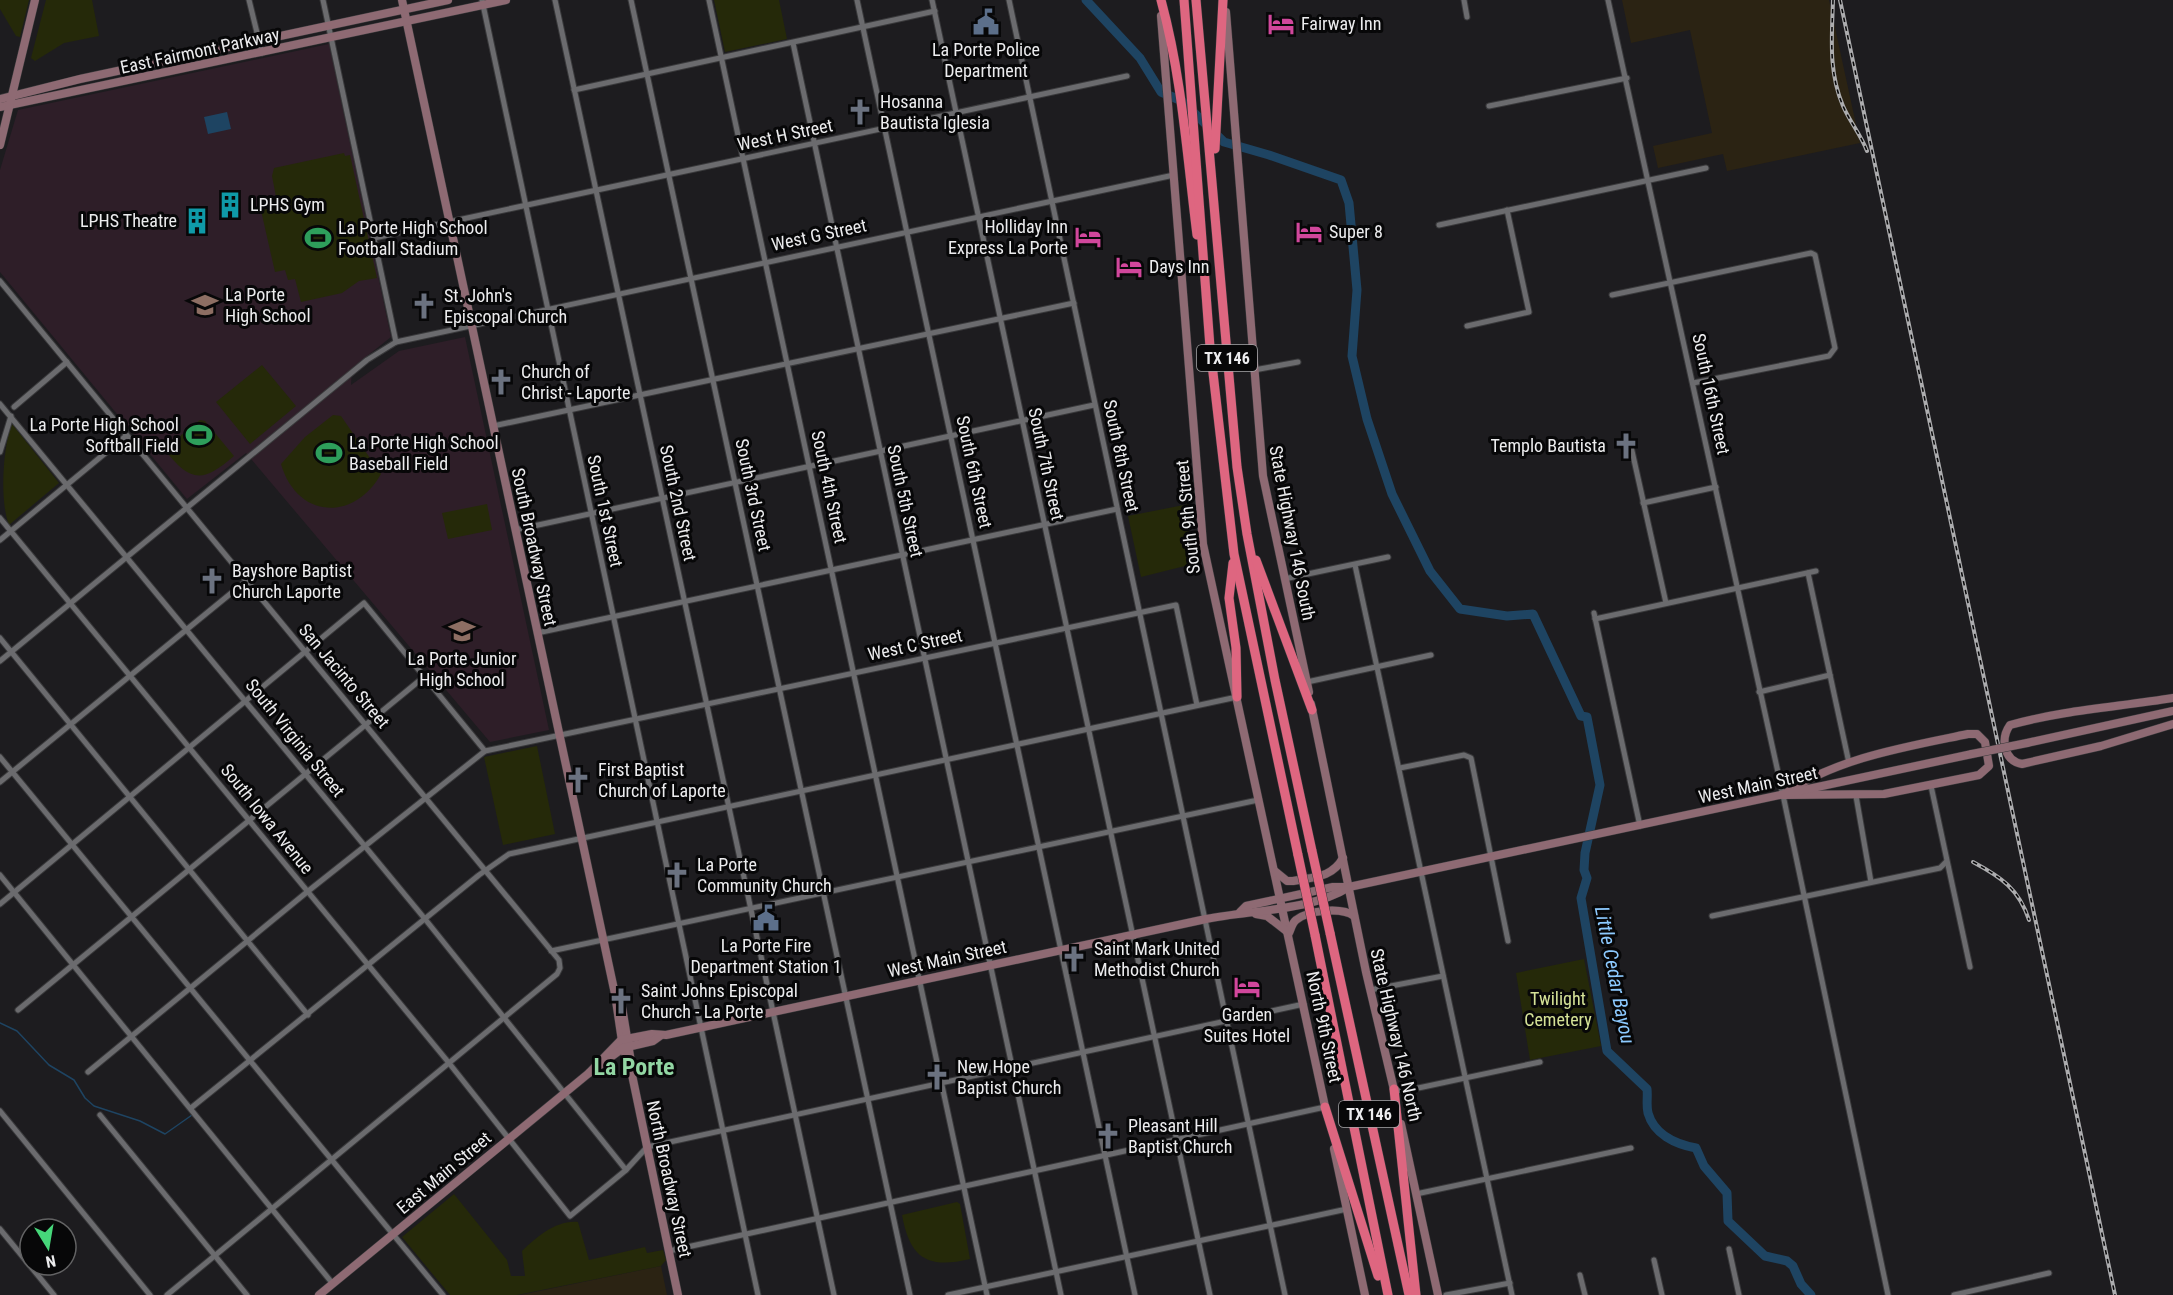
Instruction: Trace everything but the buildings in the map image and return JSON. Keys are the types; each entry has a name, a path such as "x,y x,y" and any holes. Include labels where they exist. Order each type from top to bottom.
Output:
{"highway":[{"path":"1160,0 1172,40 1179,86 1210,347"},
{"name":"TX 146","path":"1184,0 1210,347 1234,554 1315,935 1386,1295"},
{"path":"1196,0 1212,150"},
{"path":"1212,150 1224,0"},
{"name":"TX 146","path":"1212,150 1234,434 1247,534 1312,851 1409,1295"},
{"path":"1247,534 1312,710"},
{"path":"1234,554 1229,598 1236,648 1237,697"},
{"path":"1394,1089 1416,1295"},
{"path":"1325,1107 1386,1295"}],"main road":[{"path":"0,145 35,0"},
{"name":"South Broadway Street","path":"402,0 603,940 615,994 622,1007 626,1043"},
{"path":"446,0 447,13"},
{"name":"East Fairmont Parkway","path":"0,99 446,0"},
{"name":"East Fairmont Parkway","path":"0,107 181,71 447,13 482,3 506,0"},
{"name":"South 9th Street","path":"1160,0 1203,544 1282,903"},
{"name":"State Highway 146 South","path":"1224,0 1263,476 1349,887"},
{"path":"179,58 181,71"},
{"path":"17,76 25,87 36,90"},
{"path":"0,112 6,121"},
{"path":"2173,698 2104,706 2028,720 2010,725 2004,738 2008,756 2014,763 2022,764 2101,746 2173,724"},
{"name":"West Main Street","path":"626,1043 653,1041 660,1036 1240,912 1246,906 1282,903 1333,887 1349,887 1559,843 2173,711"},
{"path":"1968,734 1977,734 1983,739 1990,761 1986,772 1931,786 1856,796 1783,795 1803,781 1849,764 1890,751 1968,734"},
{"path":"1275,871 1287,881 1330,874 1343,858"},
{"name":"State Highway 146 North","path":"1349,887 1438,1295"},
{"name":"North 9th Street","path":"1282,903 1365,1295"},
{"path":"1240,912 1266,916 1289,933 1295,920 1303,916 1340,909 1354,916"},
{"name":"North Broadway Street","path":"626,1043 678,1295"},
{"name":"East Main Street","path":"319,1295 626,1043"}],"street":[{"path":"249,0 262,53"},
{"path":"323,0 396,342"},
{"name":"South 2nd Street","path":"555,0 834,1295"},
{"name":"South 3rd Street","path":"631,0 910,1295"},
{"name":"South 4th Street","path":"709,0 987,1295"},
{"name":"South 6th Street","path":"857,0 1135,1295"},
{"name":"South 7th Street","path":"932,0 1210,1295"},
{"name":"South 8th Street","path":"1009,0 1286,1295"},
{"path":"1464,0 1467,17"},
{"name":"South 16th Street","path":"1608,0 1783,795 1802,897 1888,1295"},
{"name":"South 1st Street","path":"482,3 758,1295"},
{"path":"574,90 934,11"},
{"name":"South 5th Street","path":"793,43 1061,1295"},
{"name":"West H Street","path":"374,238 1127,76"},
{"path":"1490,106 1627,78"},
{"path":"1439,225 1707,168"},
{"name":"West G Street","path":"0,661 367,360 396,342 1174,175"},
{"path":"1467,326 1529,312 1507,210"},
{"path":"1612,295 1802,255 1815,255 1835,348 1829,356 1693,383"},
{"name":"San Jacinto Street","path":"0,281 551,951"},
{"path":"493,426 1074,303"},
{"path":"14,407 67,362"},
{"path":"1254,370 1298,362"},
{"name":"South Virginia Street","path":"0,404 425,919 626,1170"},
{"path":"515,530 1094,405"},
{"path":"0,452 11,416"},
{"path":"0,540 126,436"},
{"path":"1630,442 1666,603"},
{"path":"1643,503 1716,487"},
{"path":"537,633 1117,509"},
{"name":"South Iowa Avenue","path":"0,518 449,1063 570,1216 626,1170"},
{"path":"1284,579 1388,557"},
{"path":"1355,565 1512,1295"},
{"path":"1640,826 1594,616 1737,589 1816,571"},
{"path":"1808,573 1849,764"},
{"path":"0,782 246,581"},
{"path":"0,904 364,603 485,751 307,892 88,1072"},
{"name":"West C Street","path":"485,751 1176,605 1197,705"},
{"path":"0,638 308,1015"},
{"path":"1307,682 1431,655"},
{"path":"1760,692 1830,675"},
{"path":"18,1010 425,676"},
{"path":"191,1108 509,854 1237,697"},
{"path":"1400,768 1469,756 1508,941"},
{"path":"0,757 443,1295"},
{"path":"1931,786 1970,968"},
{"path":"1856,796 1871,882"},
{"path":"167,1295 557,974 560,968 559,960 551,951 1258,800"},
{"path":"1713,916 1940,867 1946,862"},
{"path":"0,875 74,963 333,1284"},
{"path":"1370,990 1443,976"},
{"path":"626,1170 647,1147 1304,1004"},
{"path":"1394,1089 1403,1091 1540,1062"},
{"path":"669,1251 1325,1107"},
{"path":"0,1111 150,1295"},
{"path":"100,1115 247,1295"},
{"path":"1416,1194 1631,1148"},
{"path":"948,1295 1347,1209"},
{"path":"0,1229 54,1295"},
{"path":"1729,1249 1739,1295"},
{"path":"1654,1260 1662,1295"},
{"path":"1954,1295 2049,1274"},
{"path":"1580,1275 1585,1295"},
{"path":"1446,1295 1510,1283"}],"shaded area":[{"path":"1622,0 1829,0 1860,143 1727,171 1723,154 1658,168 1653,146 1712,133 1690,30 1631,43"},
{"name":"La Porte High School","path":"329,44 391,337 352,368 351,385 399,351 465,337 549,730 490,742 246,453 187,499 0,272 0,170 18,110"},
{"path":"661,1266 667,1295 520,1295"}],"green space":[{"path":"0,0 29,0 20,37 16,36 0,9"},
{"path":"46,0 92,0 99,36 64,43 35,61 31,58"},
{"path":"714,0 779,0 787,39 725,52"},
{"name":"La Porte High School Football Stadium","path":"344,153 345,156 350,155 377,278 359,281 342,293 301,302 295,279 288,280 285,270 275,272 260,206 277,202 272,176 274,168"},
{"path":"262,365 296,406 250,444 216,402"},
{"name":"La Porte High School Baseball Field","path":"333,415 341,416 381,474 370,490 356,500 342,506 327,508 313,504 300,496 289,482 281,464 305,437"},
{"name":"La Porte High School Softball Field","path":"200,420 205,421 234,456 205,475 189,473 181,468 164,449"},
{"path":"12,424 59,483 9,525 4,504 3,476 6,448"},
{"path":"487,504 492,530 448,539 442,513"},
{"path":"1189,504 1189,565 1141,577 1128,516"},
{"path":"537,746 555,834 503,845 484,757"},
{"name":"Twilight Cemetery","path":"1584,959 1601,1046 1530,1060 1516,973"},
{"path":"454,1194 507,1260 511,1276 525,1276 522,1251 547,1230 570,1222 578,1222 589,1260 645,1247 647,1253 663,1250 666,1260 661,1266 517,1295 450,1295 402,1237"},
{"path":"957,1202 960,1204 970,1259 943,1263 923,1257 910,1242 902,1215"}],"water":[{"path":"227,112 231,129 208,134 204,117"}],"waterway":[{"name":"Little Cedar Bayou","path":"1086,0 1140,58 1161,92 1182,101 1224,142 1341,180 1349,203 1357,290 1352,356 1367,419 1392,494 1430,571 1460,609 1507,616 1533,614 1581,716 1587,717 1600,785 1585,853 1584,870 1587,878 1581,898 1607,1051 1647,1089 1648,1113 1655,1127 1673,1141 1696,1148 1704,1166 1727,1193 1728,1221 1765,1256 1787,1261 1793,1266 1801,1284 1811,1295"},
{"path":"0,1023 17,1031 49,1065 74,1080 85,1098 94,1106 140,1121 165,1134 192,1115"}],"railway":[{"path":"1833,0 1832,53 1835,80 1843,106 1867,151"},
{"path":"1840,0 2115,1295"},
{"path":"1973,862 2008,885 2020,900 2029,920"}],"place":[{"name":"La Porte Police Department","path":"986,22"},
{"name":"Fairway Inn","path":"1281,24"},
{"name":"Hosanna Bautista Iglesia","path":"860,112"},
{"name":"LPHS Gym","path":"230,205"},
{"name":"LPHS Theatre","path":"197,221"},
{"name":"Super 8","path":"1309,232"},
{"name":"Holliday Inn Express La Porte","path":"1088,237"},
{"name":"La Porte High School Football Stadium","path":"318,238"},
{"name":"Days Inn","path":"1129,267"},
{"name":"La Porte High School","path":"205,305"},
{"name":"St. John's Episcopal Church","path":"424,306"},
{"name":"Church of Christ - Laporte","path":"501,382"},
{"name":"La Porte High School Softball Field","path":"199,435"},
{"name":"Templo Bautista","path":"1626,446"},
{"name":"La Porte High School Baseball Field","path":"329,453"},
{"name":"Bayshore Baptist Church Laporte","path":"212,581"},
{"name":"La Porte Junior High School","path":"462,631"},
{"name":"First Baptist Church of Laporte","path":"578,780"},
{"name":"La Porte Community Church","path":"677,875"},
{"name":"La Porte Fire Department Station 1","path":"766,918"},
{"name":"Saint Mark United Methodist Church","path":"1074,959"},
{"name":"Garden Suites Hotel","path":"1247,987"},
{"name":"Saint Johns Episcopal Church - La Porte","path":"621,1001"},
{"name":"New Hope Baptist Church","path":"937,1077"},
{"name":"Pleasant Hill Baptist Church","path":"1108,1136"}],"district":[{"name":"La Porte","path":"634,1067"}]}
